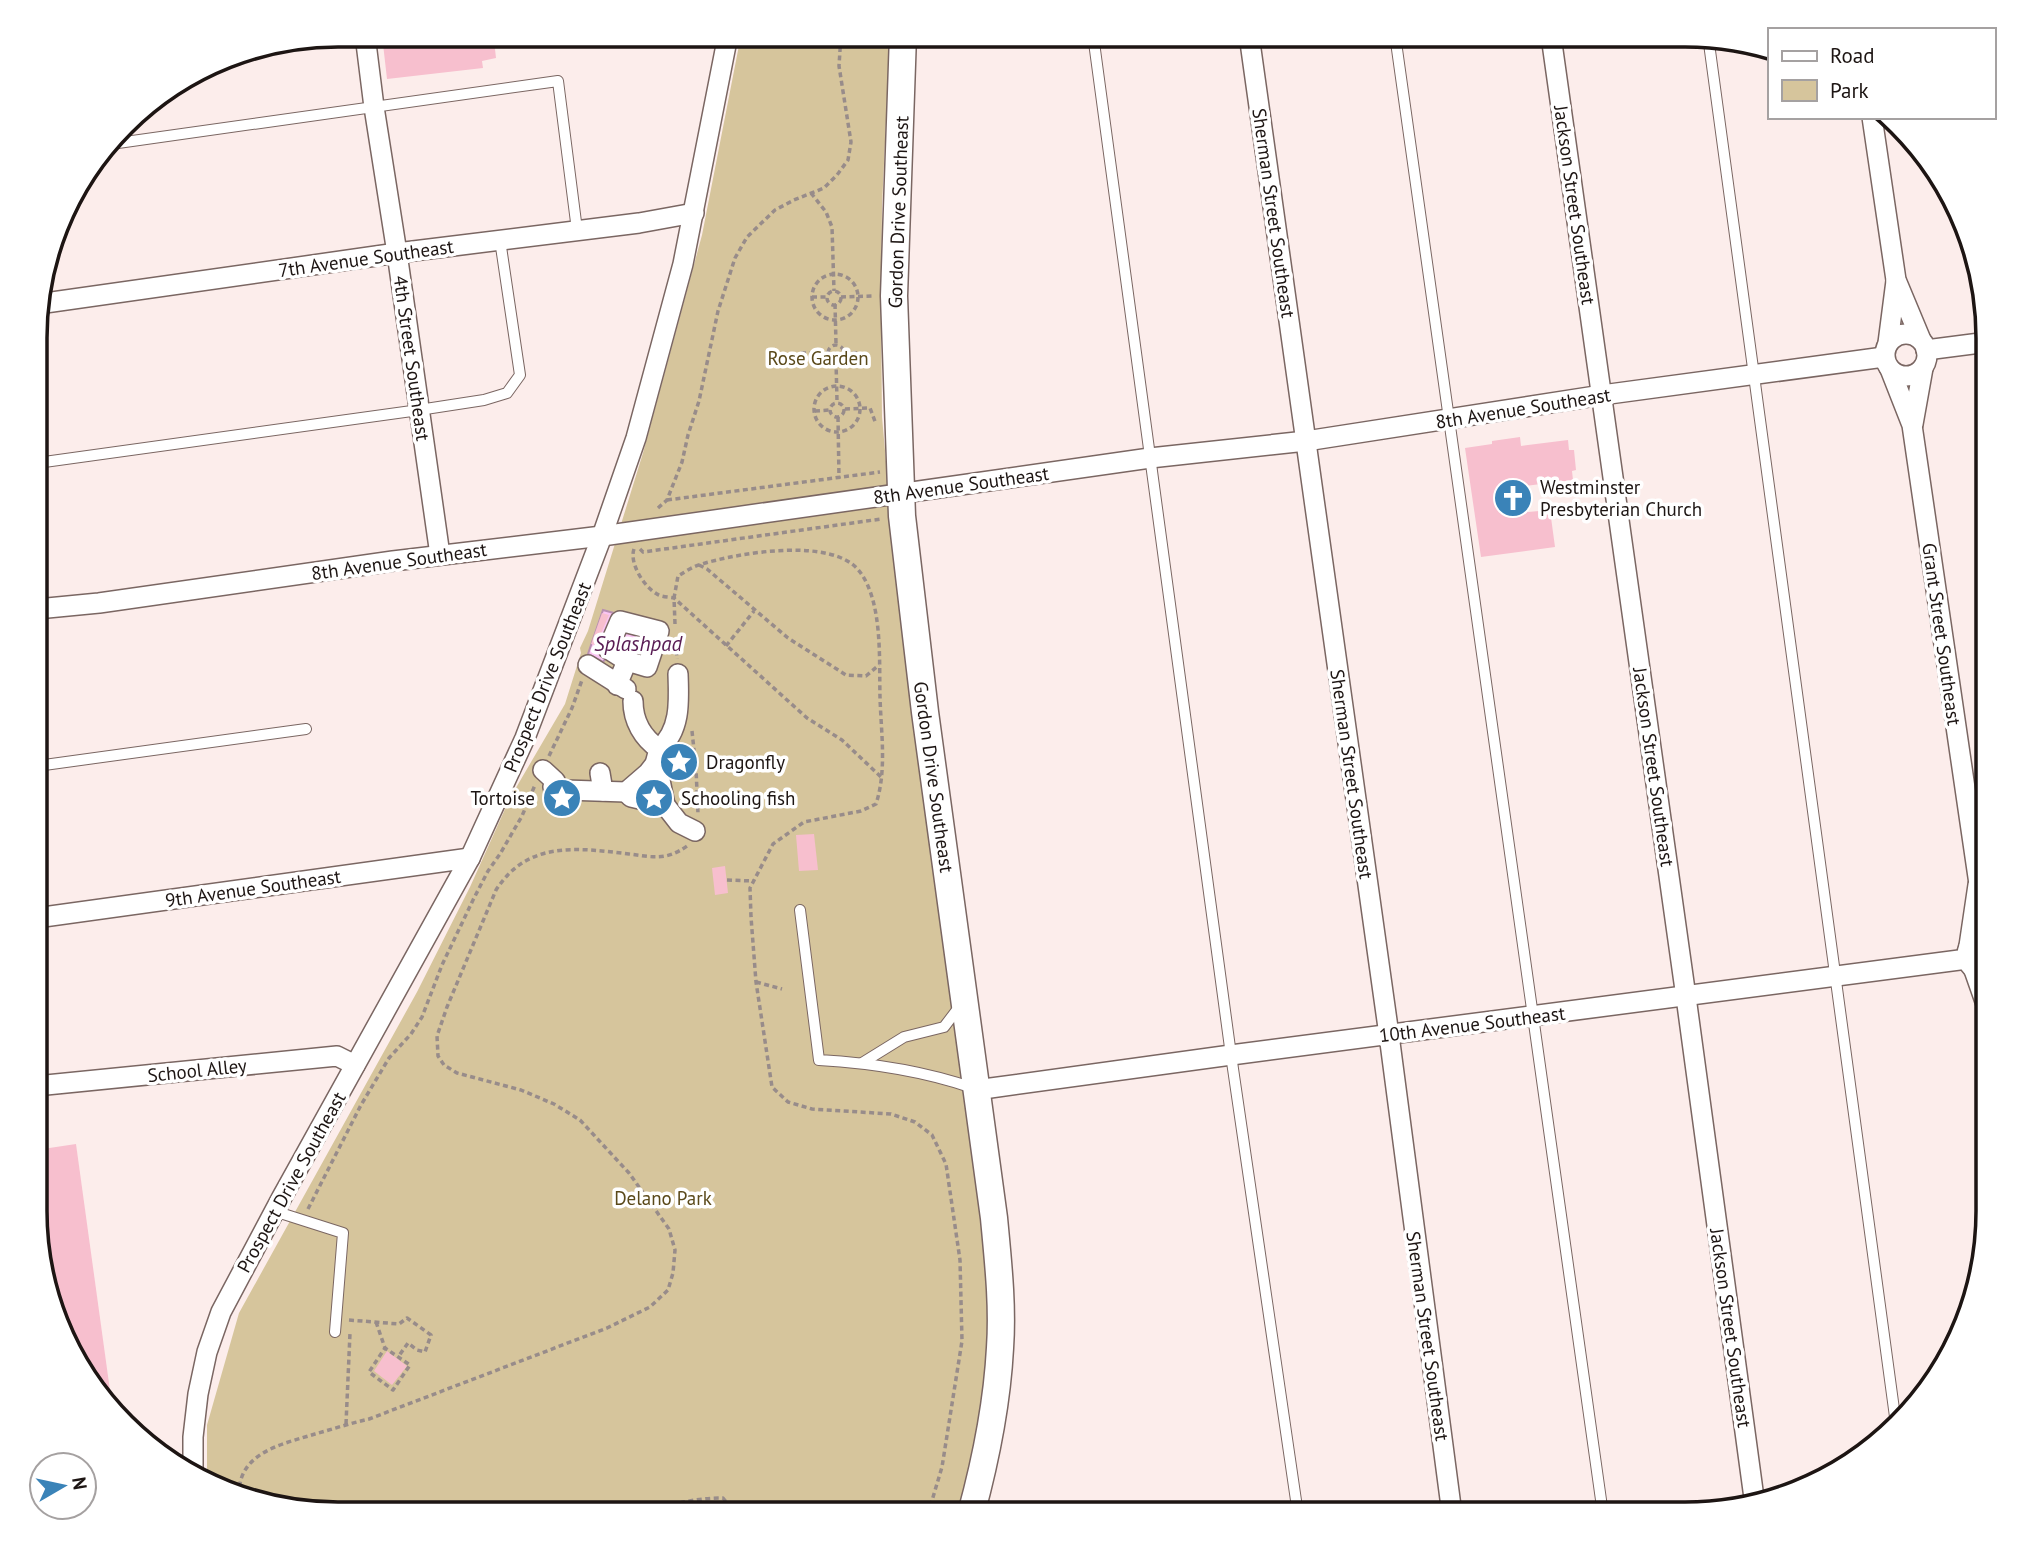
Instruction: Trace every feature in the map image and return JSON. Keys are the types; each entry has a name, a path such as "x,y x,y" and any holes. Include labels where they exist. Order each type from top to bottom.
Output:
{"street":[{"name":"4th Street Southeast","path":"366,47 440,555"},
{"name":"Prospect Drive Southeast","path":"193,1463 197,1405 207,1352 221,1312 470,858 525,738 603,536 636,438 683,264 726,47"},
{"name":"Gordon Drive Southeast","path":"903,47 894,296 896,505 902,516 925,712 994,1218 1000,1282 1001,1346 997,1389 987,1453 974,1502"},
{"name":"Sherman Street Southeast","path":"1251,47 1389,1035 1450,1502"},
{"name":"Jackson Street Southeast","path":"1554,47 1753,1493"},
{"path":"1872,119 1896,280 1923,352 1918,372 1907,376 1901,375 1887,356 1896,280"},
{"name":"7th Avenue Southeast","path":"50,302 694,214"},
{"path":"1887,356 1897,335 1903,333 1916,336 1923,352"},
{"path":"1923,352 1976,344"},
{"name":"Grant Street Southeast","path":"1912,425 1923,352"},
{"name":"8th Avenue Southeast","path":"47,609 440,555 896,505 1150,458 1306,441 1602,395 1887,356"},
{"name":"Grant Street Southeast","path":"1887,356 1912,425 1976,863"},
{"path":"627,660 625,692 641,731 657,757 665,805 679,823 695,831"},
{"path":"588,665 625,692"},
{"path":"626,792 637,784 657,757 676,722 679,705 678,674"},
{"path":"544,780 565,790 602,782 632,797 665,805"},
{"name":"9th Avenue Southeast","path":"47,916 470,858"},
{"name":"Grant Street Southeast","path":"1975,962 1976,942"},
{"name":"10th Avenue Southeast","path":"976,1090 1837,976 1975,962"},
{"name":"School Alley","path":"47,1085 337,1056 355,1065"}],"lane":[{"path":"1095,47 1231,1055 1296,1502"},
{"path":"1397,47 1601,1502"},
{"path":"1710,49 1895,1413"},
{"path":"122,142 558,81 577,230"},
{"path":"47,462 419,410 484,400 507,393 520,375 500,240"},
{"path":"47,765 306,729"},
{"path":"800,910 819,1060 862,1063 951,1081 976,1090"},
{"path":"862,1063 904,1037 944,1027 964,1000"},
{"path":"274,1211 343,1233 335,1332"}],"path":[{"path":"651,511 661,507 667,500 682,462 699,401 715,321 735,258 747,237 775,211 824,188 848,159 851,142 839,66 840,47"},
{"path":"811,193 826,212 832,227 834,291"},
{"path":"834,274 848,278 858,297 849,316 835,321 828,320 816,311 812,297 816,284 827,275 834,274"},
{"path":"828,297 830,292 834,291"},
{"path":"834,291 841,297"},
{"path":"841,297 894,296"},
{"path":"812,297 828,297"},
{"path":"828,297 830,302 835,304"},
{"path":"835,304 839,303 841,297"},
{"path":"835,304 836,345"},
{"path":"836,345 843,348 844,354 836,361 831,359 828,353 831,346 836,345"},
{"path":"801,354 828,353"},
{"path":"844,354 857,353"},
{"path":"836,361 837,402"},
{"path":"836,387 850,390 859,401 860,408 852,427 839,432 825,429 816,418 815,411 818,397 836,387"},
{"path":"838,417 832,415 832,404 842,403 845,409"},
{"path":"845,409 870,408 879,428"},
{"path":"838,417 845,409"},
{"path":"815,411 830,410"},
{"path":"838,417 839,478"},
{"path":"667,500 880,472 881,462"},
{"path":"883,778 842,740 807,718 674,598 657,595 645,583 632,555 635,545 643,552 896,505"},
{"path":"675,627 674,598 678,576 699,565 774,551 820,552 840,557 861,572 875,606 883,778 876,804 861,811 804,822 773,844 750,888 751,917 756,982 772,1087 788,1102 812,1108 891,1114 915,1122 932,1135 946,1164 960,1260 962,1341 944,1454 931,1502"},
{"path":"699,565 789,638 846,675 866,676 879,665"},
{"path":"726,646 754,611"},
{"path":"676,636 678,674"},
{"path":"240,1484 243,1474 253,1460 271,1447 369,1419 607,1328 650,1307 668,1290 675,1250 669,1229 629,1173 580,1121 554,1104 521,1090 457,1073 444,1065 438,1056 437,1036 496,890 506,874 518,864 535,857 580,849 660,857 674,855 692,842 698,806 691,727"},
{"path":"727,880 753,881"},
{"path":"756,982 782,989"},
{"path":"336,1319 399,1324 407,1318 431,1335 425,1352 408,1343 398,1357"},
{"path":"376,1322 385,1348 410,1365 393,1390 369,1372 385,1348"},
{"path":"346,1424 350,1332"},
{"path":"682,1502 701,1498 723,1498 726,1502"}],"green space":[{"name":"Delano Park","path":"739,47 889,47 882,206 882,417 889,495 982,1200 992,1366 963,1502 338,1502 281,1496 227,1480 207,1471 207,1425 239,1313 417,992 470,887 510,798 565,704 581,653 580,648 588,631 643,453 702,235"}],"water":[{"name":"Splashpad","path":"603,610 668,628 652,669 608,655 603,662 588,654"}],"building":[{"path":"383,47 495,47 496,58 482,61 483,68 387,79"},
{"name":"Westminster Presbyterian Church","path":"1520,437 1521,446 1568,440 1569,450 1574,450 1576,470 1572,471 1573,480 1525,486 1528,512 1550,510 1555,547 1481,557 1465,448"},
{"path":"602,613 609,615 596,645 591,644"},
{"path":"814,834 818,870 799,871 796,835"},
{"path":"725,866 728,893 715,895 712,868"},
{"path":"76,1144 110,1392 77,1340 57,1286 48,1230 47,1148"},
{"path":"387,1351 407,1366 392,1385 374,1371"}],"place":[{"name":"Westminster Presbyterian Church","path":"1513,498"},
{"name":"Dragonfly","path":"679,762"},
{"name":"Tortoise","path":"562,798"},
{"name":"Schooling fish","path":"654,798"}],"park label":[{"name":"Rose Garden","path":"818,358"}]}
